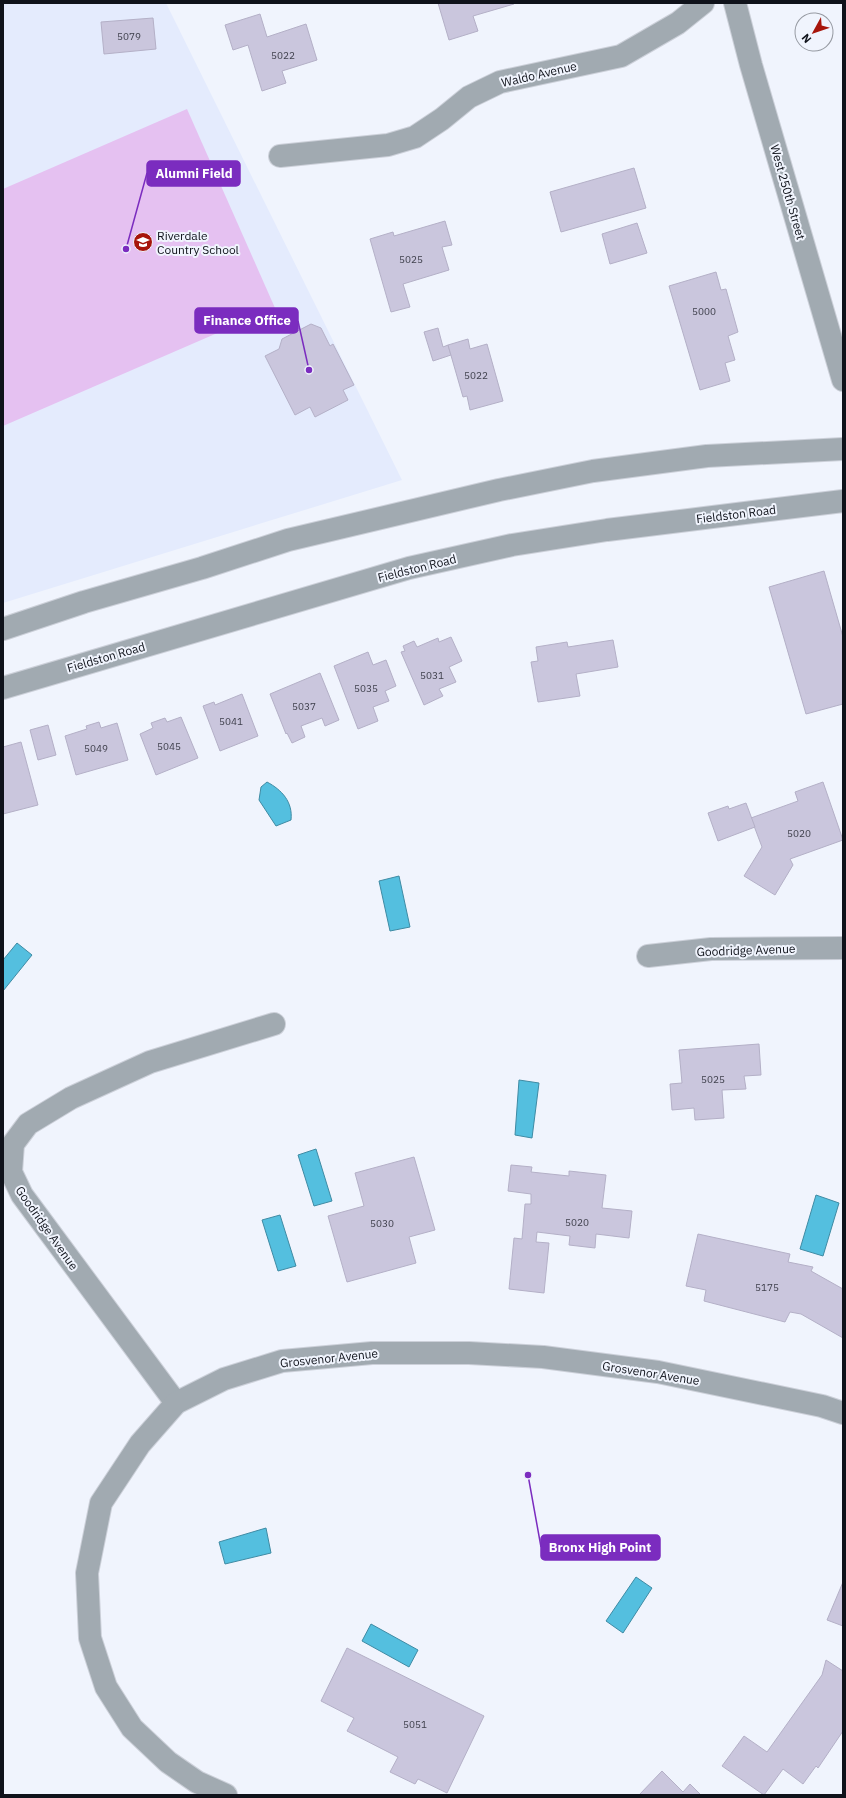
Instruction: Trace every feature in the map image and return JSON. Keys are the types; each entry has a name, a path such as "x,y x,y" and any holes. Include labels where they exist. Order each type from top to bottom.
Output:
{"street":[{"name":"Waldo Avenue","path":"280,156 388,145 415,137 442,119 468,97 500,82 621,56 678,23 702,3"},
{"name":"West 250th Street","path":"735,3 750,65 843,380"},
{"path":"3,629 84,602 202,568 288,540 499,490 593,471 707,456 843,449"},
{"name":"Fieldston Road","path":"3,688 409,568 512,546 607,530 843,500"},
{"name":"Goodridge Avenue","path":"648,956 711,949 843,948"},
{"name":"Goodridge Avenue","path":"176,1404 22,1195 11,1172 13,1144 28,1124 78,1095 150,1062 274,1024"},
{"name":"Grosvenor Avenue","path":"226,1795 197,1782 168,1762 132,1728 106,1687 90,1638 87,1573 101,1503 140,1444 176,1404 224,1379 282,1361 372,1353 469,1353 543,1357 658,1372 822,1406 843,1413"}],"shaded area":[{"name":"Riverdale Country School","path":"3,3 166,3 402,480 3,603"},
{"path":"187,109 275,308 3,426 3,189"}],"water":[{"path":"267,782 285,797 290,808 291,820 276,826 259,800 261,787"},
{"path":"399,876 410,927 390,931 379,881"},
{"path":"17,943 32,955 3,991 3,960"},
{"path":"519,1080 539,1083 532,1138 515,1135"},
{"path":"316,1149 332,1201 314,1206 298,1155"},
{"path":"816,1195 839,1203 823,1256 800,1249"},
{"path":"280,1215 296,1266 278,1271 262,1220"},
{"path":"266,1528 271,1553 225,1564 219,1542"},
{"path":"636,1577 652,1588 623,1633 606,1621"},
{"path":"371,1624 418,1650 409,1667 362,1641"}],"building":[{"path":"438,3 514,4 473,16 478,31 449,40"},
{"path":"260,14 267,37 306,24 317,60 282,71 286,83 262,91 248,45 233,50 225,25"},
{"path":"153,18 156,49 104,54 101,22"},
{"path":"634,168 646,208 561,232 550,192"},
{"path":"445,221 452,245 442,247 449,270 403,284 410,307 391,312 370,239 393,232 394,236"},
{"path":"637,223 647,253 610,264 602,234"},
{"path":"716,272 721,290 726,289 738,332 728,336 735,360 725,363 730,381 700,390 669,286"},
{"path":"311,324 321,328 330,346 333,344 354,385 343,390 348,400 315,417 310,407 295,415 265,356 279,349 282,339"},
{"path":"438,328 443,347 448,345 451,355 433,361 424,332"},
{"path":"468,339 470,349 487,344 503,401 470,410 467,396 463,397 448,345"},
{"path":"824,571 843,637 843,704 806,714 769,587"},
{"path":"451,637 462,661 449,667 456,682 439,689 443,696 424,705 401,652 405,651 403,646 414,641 417,647 438,638 439,642"},
{"path":"613,640 618,667 576,674 580,696 538,702 531,662 538,661 536,647 567,642 568,647"},
{"path":"368,652 373,665 386,660 396,686 385,691 389,701 373,707 378,721 358,729 334,666"},
{"path":"320,673 339,720 325,726 322,718 301,726 305,737 292,743 287,733 286,734 270,694"},
{"path":"242,694 258,736 220,751 203,706 214,702 215,705"},
{"path":"181,717 198,758 156,775 140,734 153,728 151,723 165,718 167,722"},
{"path":"99,722 101,728 117,723 128,760 76,775 65,736 87,729 86,726"},
{"path":"48,725 56,755 38,760 30,730"},
{"path":"21,742 38,805 3,814 3,747"},
{"path":"823,782 843,840 790,859 793,865 775,895 744,876 762,847 751,818 798,801 795,792"},
{"path":"746,803 755,827 718,841 708,813 728,806 729,809"},
{"path":"759,1044 761,1075 744,1076 746,1089 722,1090 724,1118 695,1120 694,1108 672,1110 670,1084 682,1083 679,1050"},
{"path":"414,1157 435,1230 409,1237 416,1263 347,1282 328,1216 364,1206 355,1173"},
{"path":"511,1165 532,1167 531,1172 569,1176 569,1171 606,1175 602,1208 632,1211 629,1238 596,1234 595,1248 569,1245 570,1236 537,1232 536,1242 549,1243 544,1293 509,1289 514,1238 522,1239 525,1204 531,1204 531,1194 508,1191"},
{"path":"698,1234 790,1254 788,1262 813,1267 811,1271 843,1289 843,1338 801,1314 790,1312 785,1322 704,1301 706,1290 686,1286"},
{"path":"843,1582 843,1626 827,1620"},
{"path":"347,1648 484,1716 447,1793 418,1779 415,1784 390,1772 398,1757 347,1731 354,1718 321,1701"},
{"path":"826,1660 843,1671 843,1731 818,1768 816,1766 803,1784 783,1769 764,1795 722,1766 744,1736 767,1752 822,1675"},
{"path":"662,1771 683,1792 690,1784 701,1795 639,1795"}],"place":[{"name":"Riverdale Country School","path":"143,242"},
{"name":"Alumni Field","path":"126,249"},
{"name":"Finance Office","path":"309,370"},
{"name":"Bronx High Point","path":"528,1475"}]}
